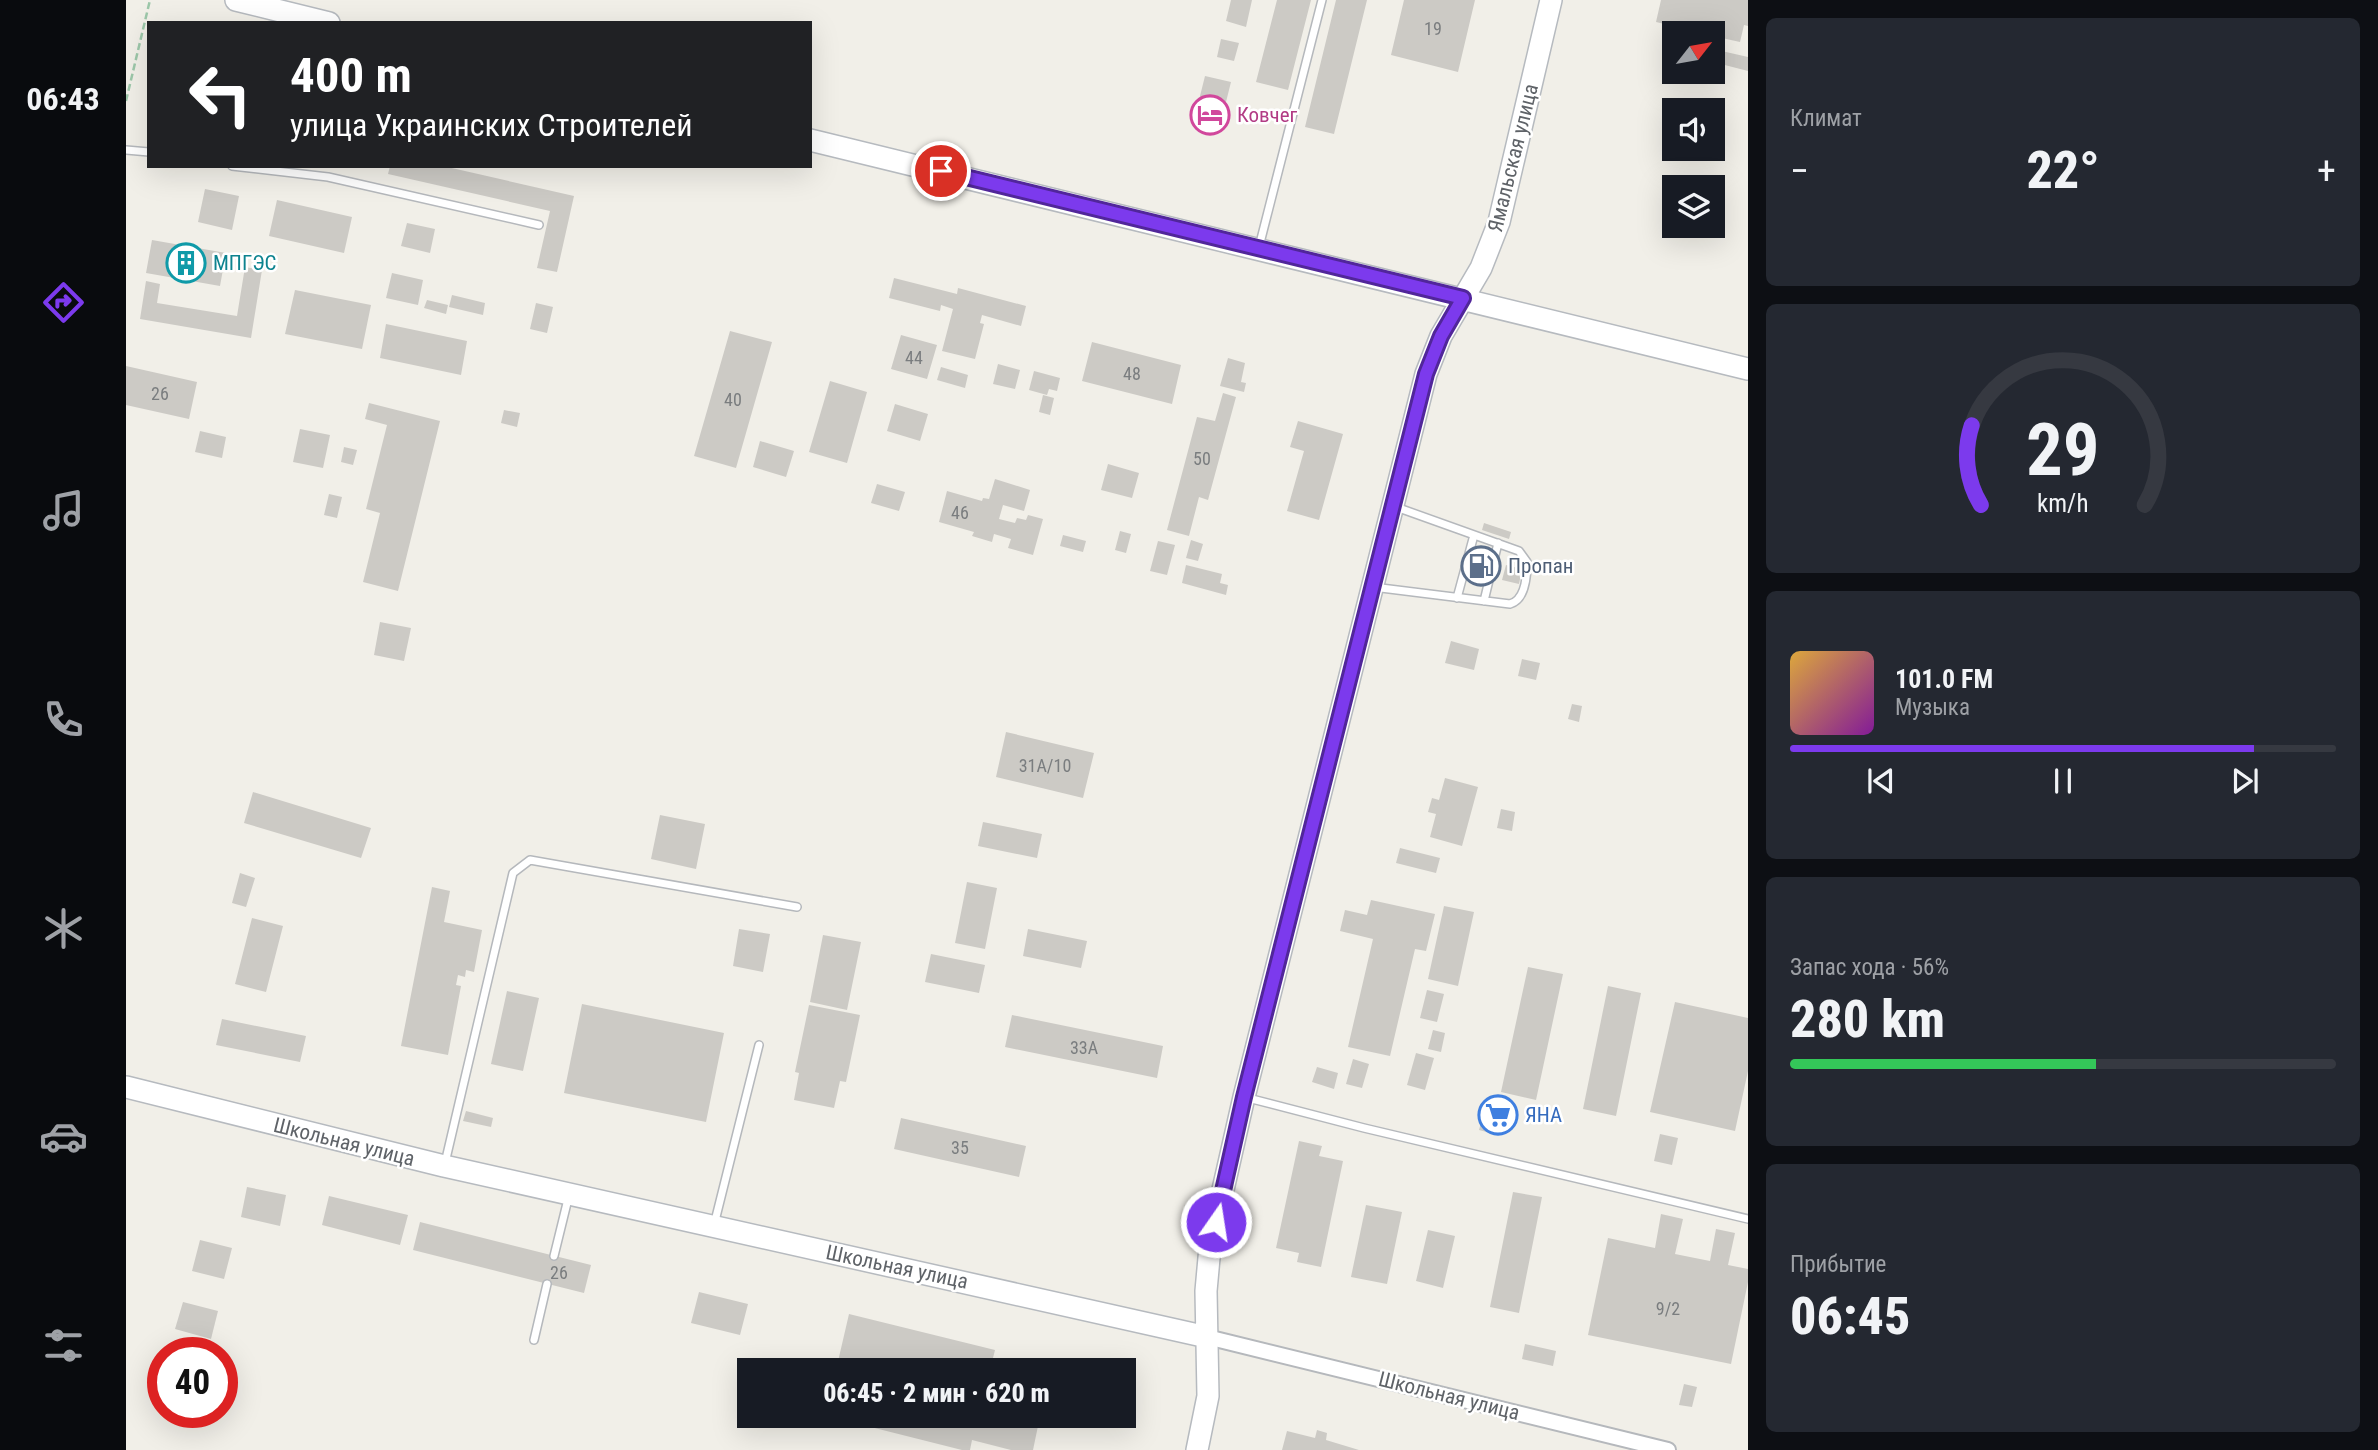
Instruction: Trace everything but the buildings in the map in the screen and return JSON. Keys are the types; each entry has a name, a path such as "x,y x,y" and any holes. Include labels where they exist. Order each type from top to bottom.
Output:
{"street":[{"path":"236,0 321,21"},
{"name":"Ямальская улица","path":"1197,1450 1208,1396 1207,1268 1244,1097 1432,355 1480,268 1499,222 1551,0"},
{"path":"812,140 1748,369"},
{"name":"Школьная улица","path":"126,1087 444,1167 1207,1337 1668,1450"}],"lane":[{"path":"1260,243 1322,0"},
{"path":"126,150 147,152"},
{"path":"249,168 328,177 539,225"},
{"path":"1372,587 1513,604 1521,595 1527,562 1519,551 1392,506"},
{"path":"1457,598 1474,535"},
{"path":"1484,601 1498,543"},
{"path":"444,1167 513,873 530,860 797,907"},
{"path":"714,1226 759,1045"},
{"path":"1244,1097 1748,1219"},
{"path":"554,1256 569,1194"},
{"path":"534,1340 547,1284"}],"path":[{"path":"126,101 150,0"}],"place":[{"name":"Ковчег","path":"1210,115"},
{"name":"МПГЭС","path":"186,263"},
{"name":"Пропан","path":"1481,566"},
{"name":"ЯНА","path":"1498,1115"}],"route":[{"path":"941,171 1463,298 1441,336 1426,374 1244,1097 1216,1222"}]}
